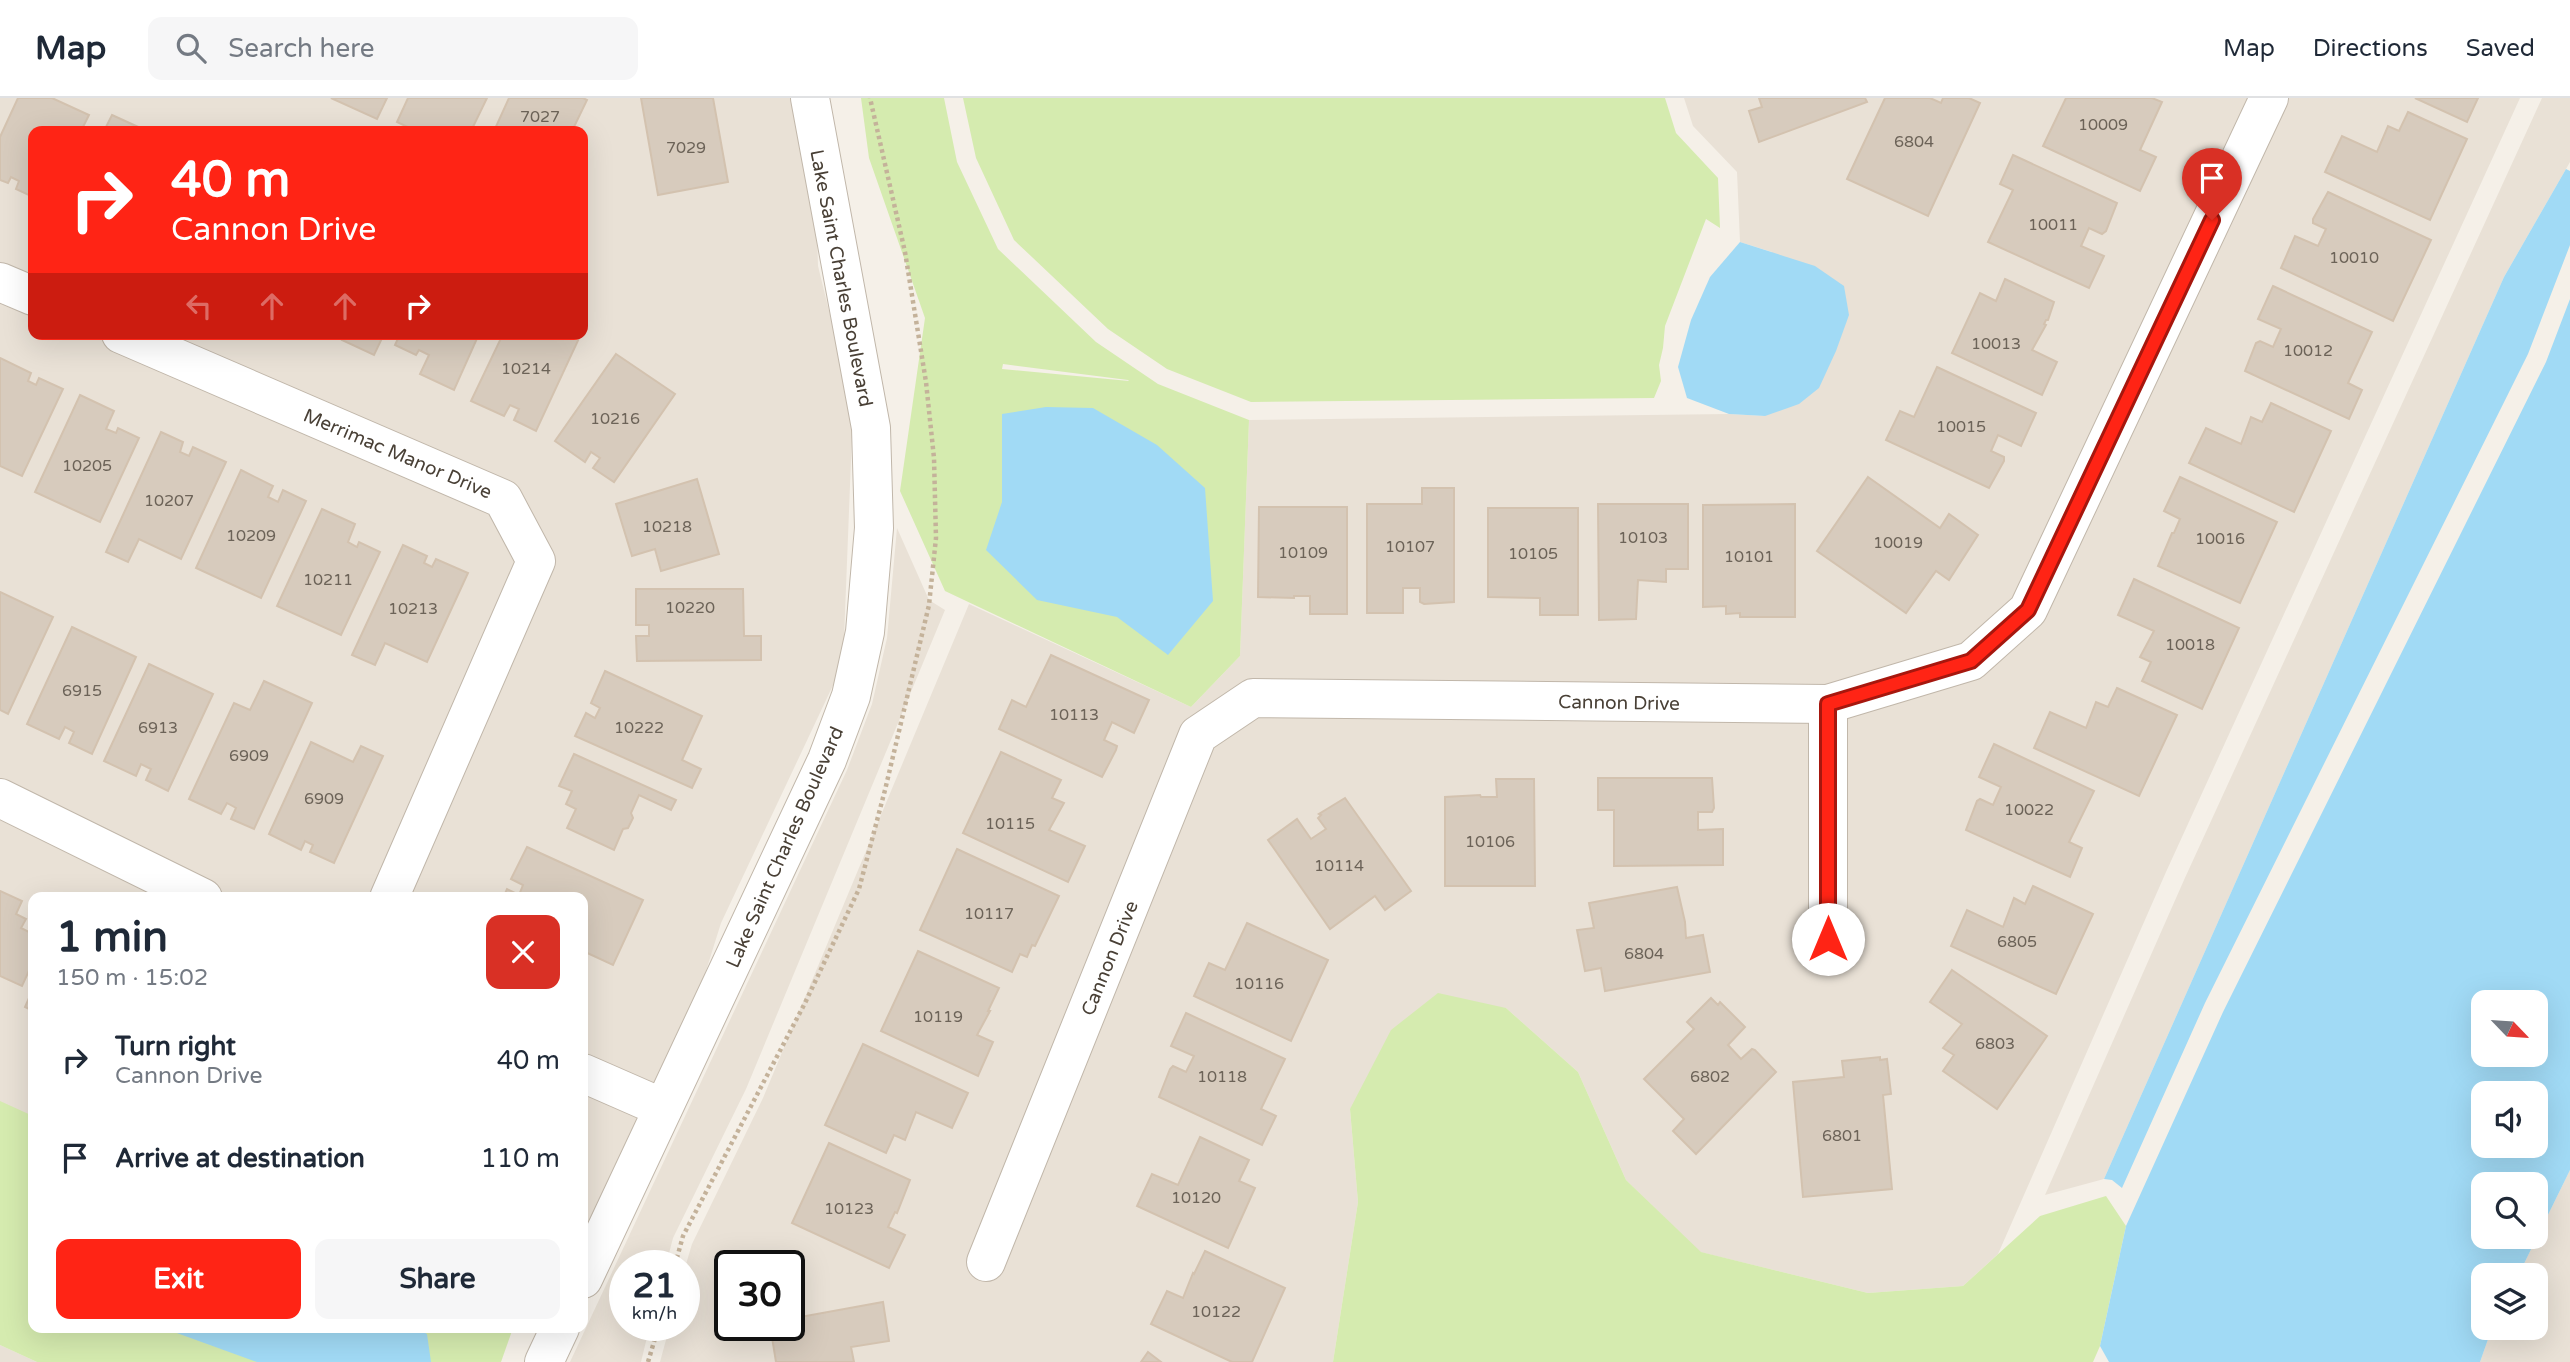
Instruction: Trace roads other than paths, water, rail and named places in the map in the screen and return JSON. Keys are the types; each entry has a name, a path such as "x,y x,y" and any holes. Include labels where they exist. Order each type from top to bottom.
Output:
{"street":[{"name":"Lake Saint Charles Boulevard","path":"588,1268 827,760 851,696 865,632 874,527 871,428 810,98"},
{"name":"Cannon Drive","path":"986,1262 1198,735 1253,698 1828,704 1971,661 2028,610 2269,98"},
{"path":"0,282 28,294"},
{"name":"Merrimac Manor Drive","path":"135,340 503,499 536,561 392,892"},
{"path":"1828,704 1828,939"},
{"path":"0,798 191,892"},
{"path":"588,1075 663,1108"},
{"path":"544,1362 558,1333"}],"water":[{"path":"2566,169 2570,171 2570,245 2528,354 2205,1003 2122,1188 2112,1180 2104,1179 2504,277"},
{"path":"1740,242 1815,266 1844,286 1849,315 1819,388 1799,404 1765,416 1729,414 1687,398 1678,367 1691,320 1710,277"},
{"path":"2570,299 2570,1170 2548,1215 2548,1172 2471,1172 2471,1249 2531,1249 2524,1263 2471,1263 2471,1340 2488,1340 2480,1362 2109,1362 2100,1346 2126,1226 2223,1012 2546,362"},
{"path":"1046,407 1093,408 1157,445 1205,488 1213,601 1168,655 1117,617 1037,600 986,550 1002,502 1002,414"},
{"path":"177,1333 425,1333 431,1362 257,1362"}]}
